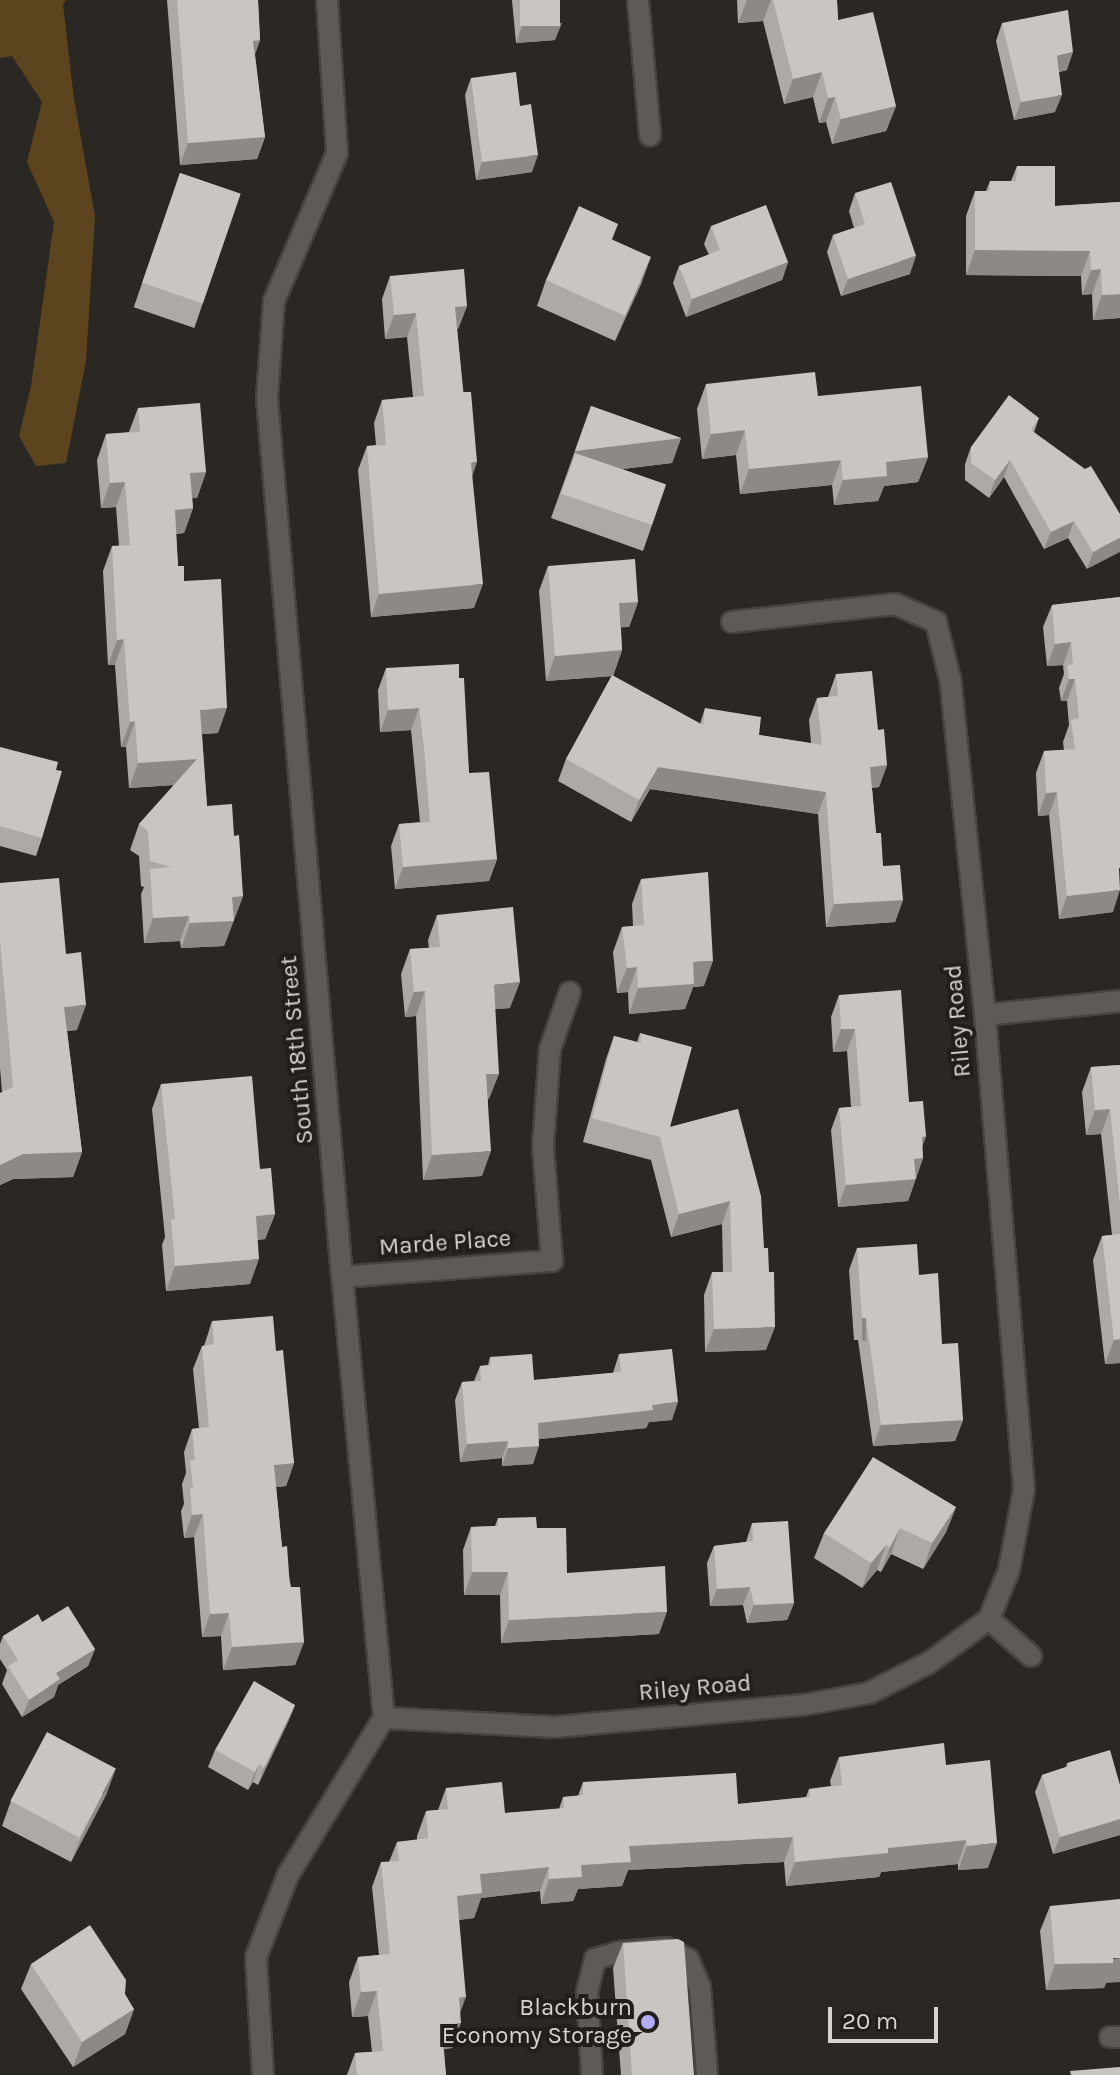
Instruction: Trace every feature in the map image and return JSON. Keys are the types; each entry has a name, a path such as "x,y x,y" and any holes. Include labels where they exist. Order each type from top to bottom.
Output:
{"street":[{"name":"South 18th Street","path":"327,0 337,153 274,301 267,398 342,1277 384,1718"},
{"path":"638,0 650,135"},
{"name":"Riley Road","path":"384,1718 555,1727 803,1705 869,1693 930,1662 989,1619 1009,1570 1024,1489 985,1015 950,679 936,622 895,604 732,622"},
{"name":"Marde Place","path":"342,1277 552,1261 543,1146 550,1049 570,992"},
{"path":"985,1015 1120,1001"},
{"path":"989,1619 1031,1656"},
{"path":"263,2075 256,1957 288,1875 384,1718"},
{"path":"592,2075 587,1992 595,1959 620,1952 666,1948 688,1959 700,1987 707,2075"}],"shaded area":[{"path":"0,0 66,0 63,5 74,99 95,216 86,361 66,463 36,466 19,436 31,386 54,222 27,162 42,102 12,56 0,58"}],"building":[{"path":"177,0 258,0 260,40 253,41 265,137 188,143"},
{"path":"520,0 560,0 560,26 520,26"},
{"path":"773,0 837,0 838,20 873,12 896,106 841,119 835,97 828,98 822,72 793,79"},
{"path":"1068,10 1073,52 1057,56 1062,95 1021,102 1002,23"},
{"path":"516,72 520,106 531,104 538,155 482,162 471,78"},
{"path":"1017,166 1055,166 1055,206 1120,202 1120,294 1102,295 1101,269 1091,270 1090,251 975,250 975,191 989,191 990,181 1016,181"},
{"path":"180,173 241,194 203,304 142,283"},
{"path":"891,182 916,256 848,279 833,235 865,224 855,193"},
{"path":"766,205 788,262 692,299 679,266 720,250 711,226"},
{"path":"579,206 618,224 611,239 651,257 625,316 546,280"},
{"path":"464,269 467,306 455,307 463,392 471,392 477,462 471,463 483,584 379,594 367,446 386,445 382,400 424,396 416,313 394,315 390,276"},
{"path":"815,372 818,396 921,386 928,457 886,462 887,476 843,480 841,460 749,469 745,430 711,434 706,384"},
{"path":"1009,395 1039,418 1031,430 1085,469 1091,466 1120,514 1120,538 1093,552 1074,521 1051,532 1010,460 995,480 971,463 971,447"},
{"path":"200,403 206,472 190,473 193,508 175,510 178,566 184,566 184,581 221,579 227,708 200,710 207,806 232,804 234,836 239,835 243,896 232,897 234,921 190,923 189,916 153,918 150,869 171,867 150,861 148,831 139,824 197,759 138,763 135,721 130,722 124,639 117,640 112,546 130,545 125,482 110,483 106,434 140,432 138,408"},
{"path":"591,406 681,438 575,451"},
{"path":"575,453 666,484 652,525 561,494"},
{"path":"635,559 638,602 619,603 622,650 555,656 548,566"},
{"path":"1120,597 1120,890 1067,896 1057,792 1046,793 1044,751 1075,749 1071,720 1079,718 1075,679 1069,679 1067,666 1073,664 1071,642 1055,644 1052,605"},
{"path":"459,664 459,678 464,678 469,773 489,772 497,859 403,867 399,824 430,822 424,747 419,708 388,710 386,668"},
{"path":"872,671 878,730 884,729 887,765 870,767 876,833 881,833 883,866 900,865 903,900 834,904 826,792 658,767 639,800 566,759 612,675 703,725 705,708 761,717 759,735 822,745 817,698 838,696 836,674"},
{"path":"0,747 58,762 56,770 62,771 42,838 0,826"},
{"path":"708,872 713,961 693,962 694,984 638,988 637,967 627,968 622,927 644,925 641,879"},
{"path":"59,878 66,954 81,952 86,1005 64,1007 82,1152 23,1154 0,1165 0,1093 13,1087 0,940 0,883"},
{"path":"513,907 520,982 494,985 499,1074 486,1074 491,1151 432,1155 425,991 414,992 410,949 440,947 437,915"},
{"path":"901,990 909,1102 923,1101 926,1136 922,1137 923,1158 914,1159 916,1179 846,1185 839,1108 861,1106 855,1029 841,1029 839,995"},
{"path":"640,1033 692,1047 670,1127 738,1109 761,1196 764,1248 768,1248 769,1272 774,1272 775,1327 714,1329 712,1272 732,1272 730,1201 679,1214 660,1137 592,1118 614,1036 641,1043"},
{"path":"1120,1065 1120,1204 1110,1109 1095,1110 1091,1067"},
{"path":"252,1076 260,1169 271,1168 275,1214 256,1216 259,1259 175,1266 171,1220 175,1219 161,1084"},
{"path":"1120,1234 1120,1339 1114,1340 1102,1236"},
{"path":"917,1244 919,1275 938,1273 942,1344 958,1343 963,1420 881,1425 866,1318 862,1318 857,1248"},
{"path":"273,1316 276,1351 283,1350 294,1463 274,1465 282,1547 287,1546 290,1587 300,1587 304,1642 232,1647 229,1613 210,1614 203,1514 192,1515 190,1461 195,1460 192,1429 209,1427 202,1346 214,1344 212,1321"},
{"path":"672,1349 678,1402 652,1405 653,1410 538,1423 539,1446 508,1448 508,1441 467,1444 462,1382 481,1381 480,1366 491,1365 490,1357 532,1354 534,1380 621,1372 619,1354"},
{"path":"873,1457 956,1507 932,1543 900,1528 890,1547 886,1545 871,1563 824,1533"},
{"path":"536,1517 537,1528 566,1528 567,1573 665,1566 667,1612 509,1620 508,1572 472,1572 471,1527 498,1526 498,1518"},
{"path":"788,1521 794,1603 754,1605 750,1587 717,1589 714,1546 753,1541 752,1523"},
{"path":"68,1606 95,1649 56,1673 60,1679 29,1700 8,1666 18,1660 3,1636 38,1614 42,1622"},
{"path":"254,1681 295,1705 264,1768 259,1764 255,1772 215,1750"},
{"path":"47,1732 116,1769 79,1837 10,1801"},
{"path":"944,1743 946,1765 990,1760 997,1843 967,1846 966,1840 888,1848 888,1853 795,1862 793,1837 629,1846 631,1862 581,1865 582,1877 549,1879 549,1867 480,1874 482,1893 457,1896 466,1997 459,1998 461,2023 441,2025 446,2075 357,2075 355,2053 383,2051 377,1991 361,1992 358,1957 390,1954 381,1862 399,1861 397,1842 428,1838 426,1811 448,1809 446,1788 502,1782 505,1813 564,1808 563,1797 583,1795 583,1782 736,1773 738,1804 810,1797 809,1789 842,1785 839,1757"},
{"path":"1110,1750 1120,1785 1120,1819 1060,1837 1042,1775 1069,1766 1067,1763"},
{"path":"1120,1899 1120,1958 1113,1958 1113,1963 1055,1964 1050,1906"},
{"path":"90,1925 126,1980 125,1994 134,2009 82,2042 31,1964"},
{"name":"Blackburn Economy Storage","path":"678,1939 684,1942 694,2075 632,2075 623,1943"},
{"path":"1120,2067 1120,2075 1071,2075 1070,2071"}],"place":[{"name":"Blackburn Economy Storage","path":"648,2022"}]}
